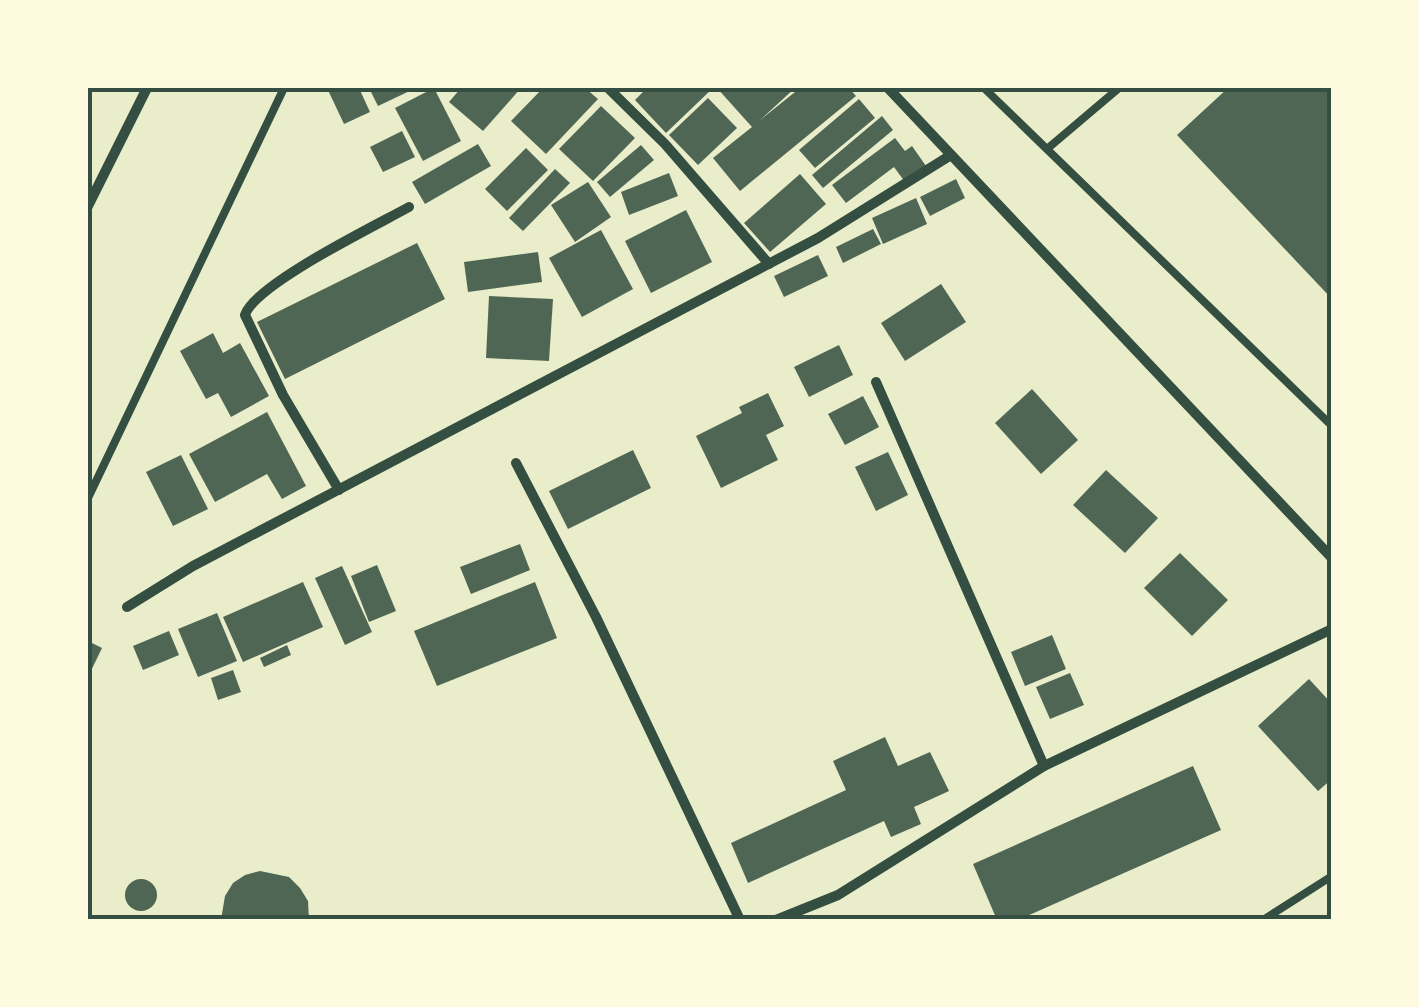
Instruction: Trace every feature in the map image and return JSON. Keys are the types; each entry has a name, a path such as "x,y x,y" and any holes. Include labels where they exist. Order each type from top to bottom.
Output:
{"street":[{"path":"88,206 92,186 148,88"},
{"path":"608,88 665,144 769,264"},
{"path":"888,88 1332,558"},
{"path":"127,607 193,566 818,238 951,155"},
{"path":"339,490 283,395 245,316 254,299 279,282 409,207"},
{"path":"876,382 1044,766"},
{"path":"516,463 596,617 740,920"},
{"path":"776,920 838,895 1044,766 1332,629"}],"lane":[{"path":"88,498 284,88"},
{"path":"984,88 1332,426"},
{"path":"1047,149 1120,88"},
{"path":"1263,920 1332,876"}],"building":[{"path":"327,88 359,88 370,112 344,124"},
{"path":"369,88 416,88 378,106"},
{"path":"434,88 461,141 423,161 395,108"},
{"path":"461,88 521,88 483,131 449,102"},
{"path":"543,88 585,88 598,99 546,154 511,121"},
{"path":"647,88 713,88 666,133 635,100"},
{"path":"717,88 795,88 759,121 800,88 849,88 856,96 740,191 713,158 752,127"},
{"path":"1228,88 1332,88 1332,299 1177,135"},
{"path":"708,98 737,128 698,165 669,135"},
{"path":"859,99 875,118 815,168 799,150"},
{"path":"601,106 635,138 593,181 559,149"},
{"path":"882,116 893,130 823,188 812,175"},
{"path":"402,131 415,157 383,172 370,147"},
{"path":"895,138 905,151 912,146 926,166 905,182 894,167 846,203 832,185"},
{"path":"478,144 491,166 425,204 412,182"},
{"path":"641,145 654,160 610,197 597,182"},
{"path":"526,148 548,170 507,211 485,189"},
{"path":"555,169 570,183 523,231 509,218"},
{"path":"669,173 678,196 629,215 621,192"},
{"path":"800,174 826,204 770,252 744,223"},
{"path":"956,179 965,198 930,216 920,197"},
{"path":"588,182 611,217 575,242 551,205"},
{"path":"916,198 927,224 883,244 872,218"},
{"path":"686,210 712,262 651,293 625,241"},
{"path":"873,229 881,244 843,263 836,247"},
{"path":"601,230 633,289 582,317 549,258"},
{"path":"417,243 445,299 285,379 257,322"},
{"path":"538,252 542,282 468,292 464,262"},
{"path":"818,255 828,276 784,297 774,276"},
{"path":"941,284 966,322 905,361 881,323"},
{"path":"489,296 553,299 549,361 486,358"},
{"path":"213,333 223,353 240,343 269,396 231,417 218,393 206,399 180,351"},
{"path":"839,345 853,375 809,397 794,367"},
{"path":"1032,389 1078,440 1041,474 995,423"},
{"path":"768,393 784,426 766,435 778,460 721,488 696,436 742,413 739,407"},
{"path":"863,396 879,427 845,445 828,414"},
{"path":"267,412 306,486 282,499 267,474 215,502 189,454"},
{"path":"633,450 651,488 568,529 549,491"},
{"path":"888,452 908,495 876,511 855,467"},
{"path":"181,455 208,509 173,526 146,472"},
{"path":"1106,470 1158,518 1125,553 1073,505"},
{"path":"520,544 530,570 471,594 460,567"},
{"path":"1180,553 1228,600 1192,636 1144,588"},
{"path":"377,565 396,611 369,622 351,576"},
{"path":"342,566 372,632 345,645 315,578"},
{"path":"303,582 323,627 243,662 223,617"},
{"path":"535,582 557,638 437,686 414,631"},
{"path":"217,613 237,661 198,677 178,629"},
{"path":"169,631 179,655 143,670 133,646"},
{"path":"1052,635 1066,669 1025,686 1011,652"},
{"path":"88,641 102,648 88,677"},
{"path":"287,645 291,655 264,667 260,658"},
{"path":"233,670 241,692 218,700 211,678"},
{"path":"1070,673 1084,705 1050,719 1036,687"},
{"path":"1309,679 1332,704 1332,779 1318,791 1258,726"},
{"path":"885,737 898,766 930,752 949,791 914,807 921,824 891,837 884,821 748,883 731,843 846,790 833,761"},
{"path":"1193,766 1221,830 1018,920 997,920 973,864"},
{"path":"260,871 289,877 300,888 308,901 309,920 221,920 225,896 233,883"},
{"path":"141,879 153,883 157,895 153,907 141,911 129,907 125,895 129,883"}]}
